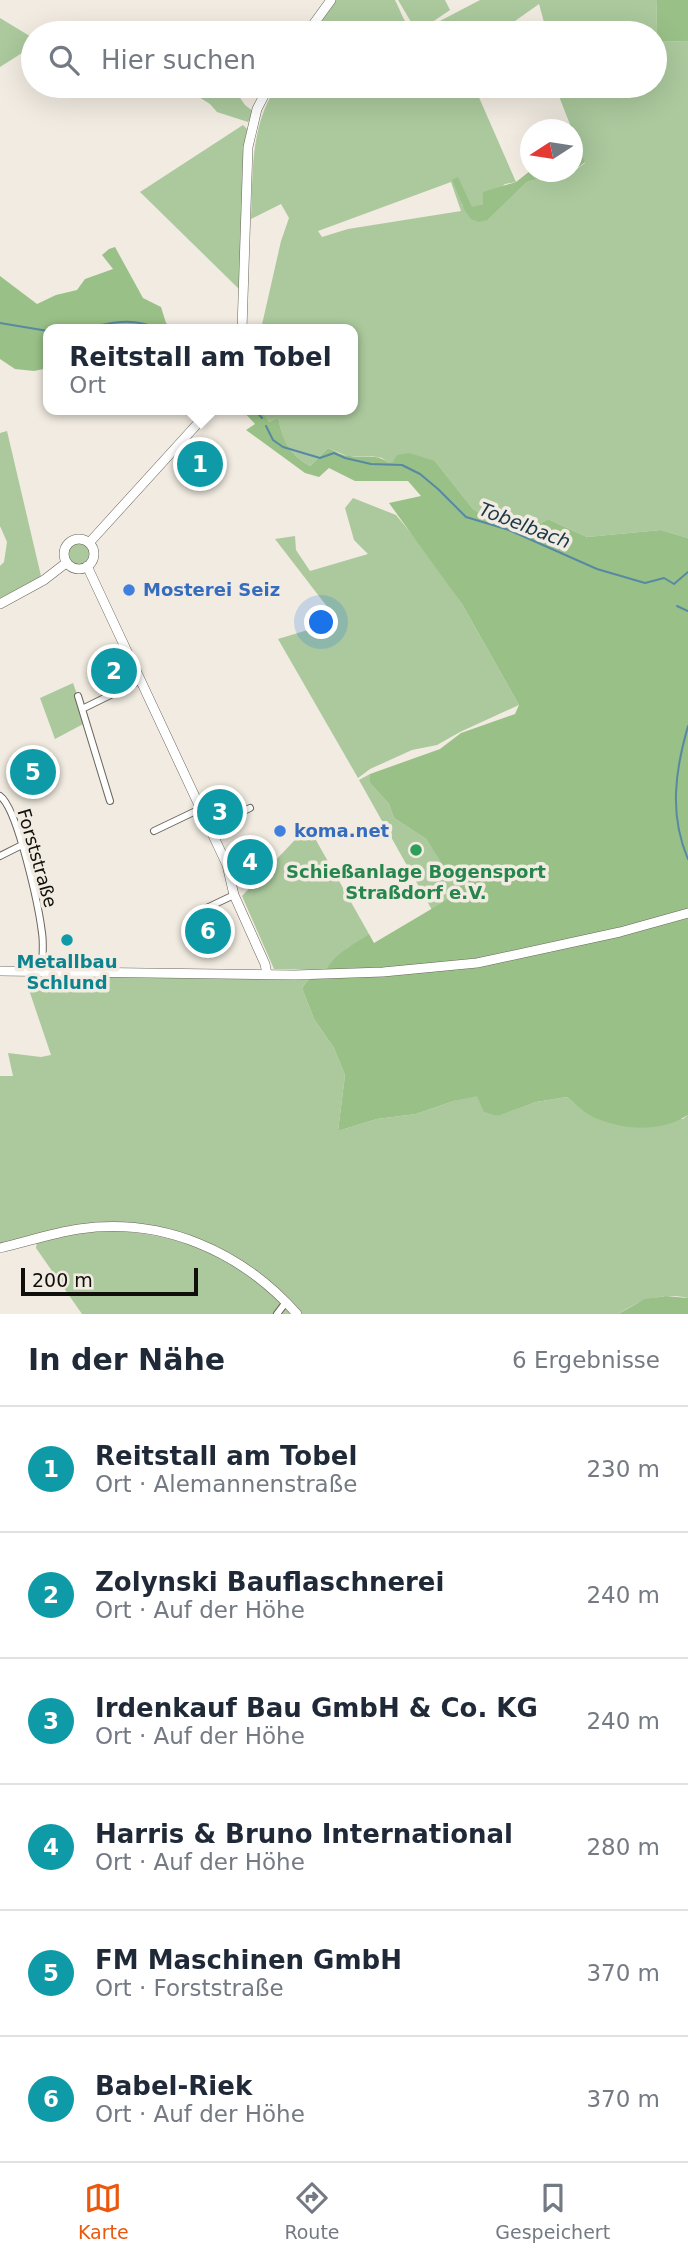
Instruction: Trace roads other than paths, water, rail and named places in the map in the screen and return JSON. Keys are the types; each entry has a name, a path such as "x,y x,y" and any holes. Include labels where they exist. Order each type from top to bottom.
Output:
{"street":[{"path":"316,21 331,0"},
{"path":"242,324 247,167 252,125 263,98"},
{"path":"89,543 204,415"},
{"path":"80,539 89,543 93,555 87,566 74,568 66,563 64,554 69,543 80,539"},
{"path":"0,604 44,580 66,563"},
{"path":"87,566 227,865 234,895 267,974"},
{"path":"82,709 141,680"},
{"path":"78,696 110,801"},
{"name":"Forststraße","path":"0,796 12,814 22,845 42,933 43,972"},
{"path":"209,828 250,808"},
{"path":"154,831 200,809"},
{"path":"0,856 22,845"},
{"path":"196,913 234,895"},
{"path":"0,971 295,975 383,972 477,963 621,932 688,913"},
{"path":"0,1248 78,1229 109,1227 172,1234 215,1250 246,1267 297,1314"},
{"path":"277,1314 286,1302"}],"waterway":[{"name":"Tobelbach","path":"0,323 43,330"},
{"name":"Tobelbach","path":"106,324 144,324"},
{"name":"Tobelbach","path":"266,426 273,440 283,447 320,458 334,453 371,464 402,465 420,474 466,517 509,530 597,569 645,583 664,578 674,584 688,572"},
{"name":"Tobelbach","path":"677,606 688,611"},
{"path":"688,726 676,793 678,826 688,859"}],"place":[{"name":"Reitstall am Tobel","path":"200,464"},
{"name":"Mosterei Seiz","path":"129,590"},
{"name":"Zolynski Bauflaschnerei","path":"114,671"},
{"name":"FM Maschinen GmbH","path":"33,772"},
{"name":"Irdenkauf Bau GmbH & Co. KG","path":"220,812"},
{"name":"koma.net","path":"280,831"},
{"name":"Schießanlage Bogensport Straßdorf e.V.","path":"416,850"},
{"name":"Harris & Bruno International","path":"250,862"},
{"name":"Babel-Riek","path":"208,931"},
{"name":"Metallbau Schlund","path":"67,940"}]}
